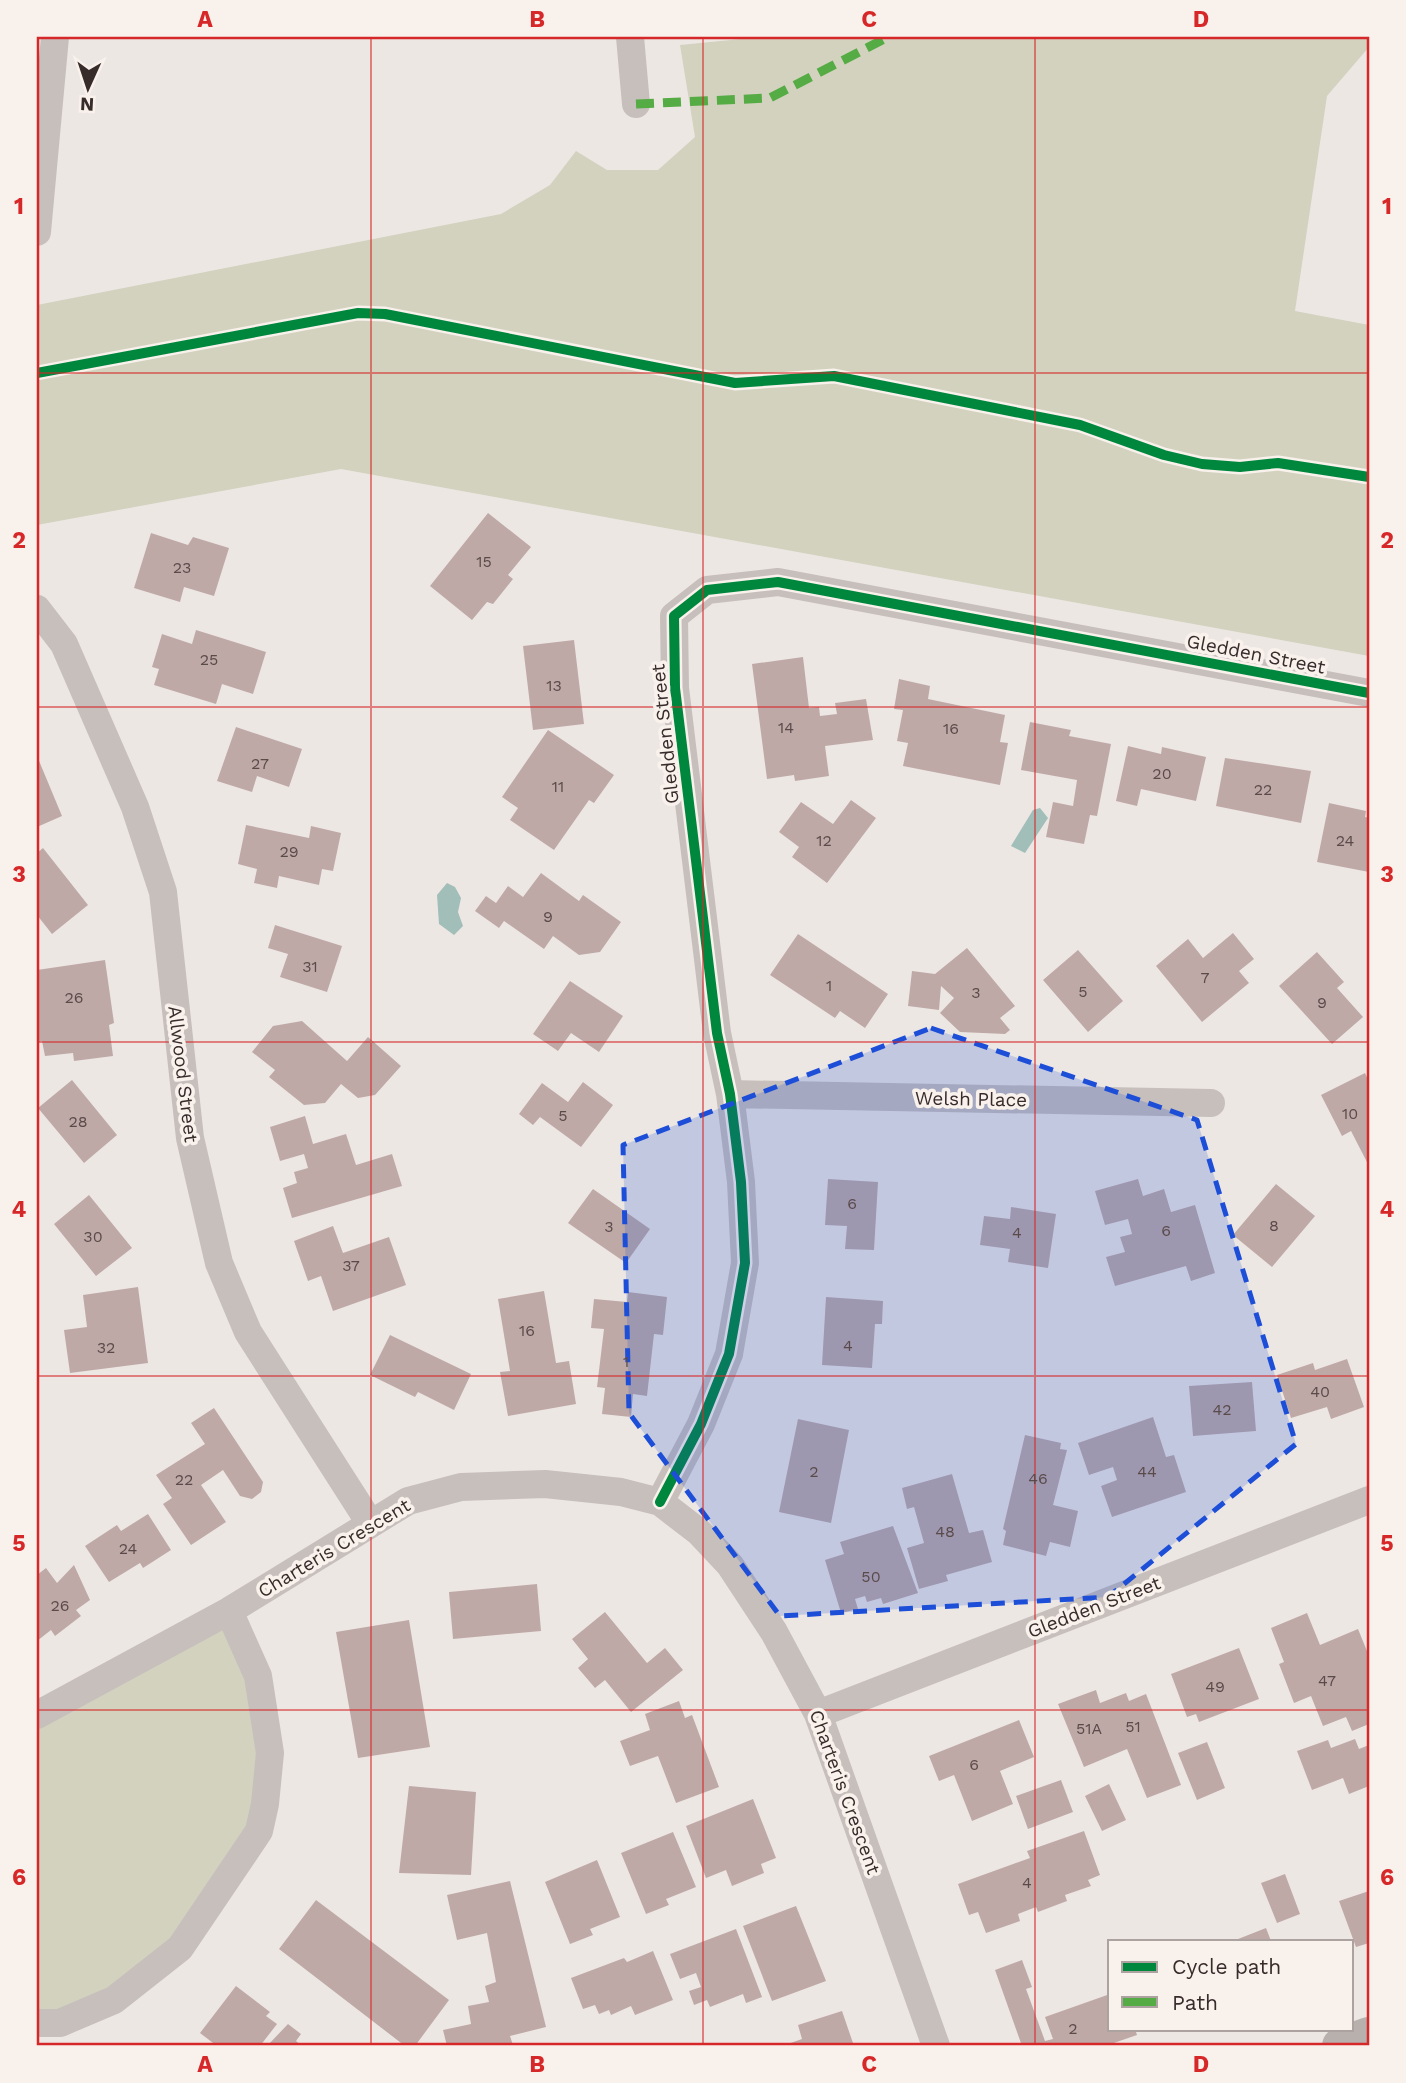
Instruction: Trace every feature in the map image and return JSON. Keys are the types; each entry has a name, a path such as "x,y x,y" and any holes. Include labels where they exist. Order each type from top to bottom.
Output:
{"street":[{"path":"37,232 55,37"},
{"path":"630,37 636,104"},
{"name":"Gledden Street","path":"660,1502 701,1424 729,1354 746,1263 741,1182 730,1094 717,1033 675,688 674,616 707,590 778,582 1369,693"},
{"name":"Allwood Street","path":"37,609 64,644 135,807 163,892 190,1138 219,1263 248,1332 370,1522"},
{"name":"Welsh Place","path":"730,1094 1211,1103"},
{"name":"Charteris Crescent","path":"37,1715 229,1611 408,1501 461,1487 545,1484 621,1492 660,1502 699,1532 730,1565 774,1632 818,1714 936,2046"},
{"name":"Gledden Street","path":"818,1714 1369,1500"},
{"path":"37,2023 60,2023 114,2000 180,1948 259,1831 265,1804 270,1753 258,1676 229,1611"},
{"path":"1341,2046 1369,2036"}],"highlighted area":[{"path":"931,1028 1197,1120 1296,1444 1108,1597 780,1616 629,1413 623,1145"}],"green space":[{"path":"761,37 1369,37 1369,47 1327,96 1295,311 1369,325 1369,656 341,469 37,525 37,305 501,214 550,185 576,151 607,170 658,170 695,137 680,45"},
{"path":"229,1611 258,1676 265,1804 219,1894 114,2000 37,2023 37,1715"}],"water":[{"path":"1040,808 1048,818 1025,853 1011,846 1033,810"},
{"path":"447,883 455,887 461,898 458,912 463,926 454,935 439,924 437,895"}],"building":[{"path":"488,513 531,547 508,575 513,579 493,604 487,602 472,620 430,586"},
{"path":"151,533 188,545 193,537 229,548 214,596 184,587 180,602 134,588"},
{"path":"196,630 266,652 253,694 222,684 216,704 154,685 159,669 152,667 162,634 192,644"},
{"path":"574,640 584,724 533,730 523,646"},
{"path":"803,657 809,708 819,707 820,716 837,714 835,703 866,699 873,740 825,746 829,776 795,781 794,775 767,779 752,664"},
{"path":"899,679 930,686 928,699 1005,715 1000,742 1008,743 1000,785 903,766 908,743 897,741 903,710 894,709"},
{"path":"1030,722 1071,730 1069,736 1111,744 1097,816 1090,815 1084,844 1046,837 1053,802 1073,806 1077,780 1021,770"},
{"path":"236,727 302,749 289,787 257,776 252,792 217,781"},
{"path":"548,730 614,775 594,803 589,800 554,850 510,820 518,808 502,797"},
{"path":"1128,746 1161,754 1162,747 1206,757 1196,801 1141,789 1137,806 1116,801"},
{"path":"37,756 62,816 37,827"},
{"path":"1225,758 1311,771 1301,823 1216,806"},
{"path":"851,800 876,818 827,883 792,857 799,847 779,832 801,802 833,824"},
{"path":"1329,803 1366,811 1365,817 1369,818 1369,872 1317,862"},
{"path":"246,825 309,838 311,826 341,833 333,871 322,869 319,885 279,876 277,888 254,883 257,869 238,864"},
{"path":"43,848 88,905 52,934 37,915 37,853"},
{"path":"541,873 579,901 583,895 621,922 600,952 579,955 553,936 544,949 504,921 499,928 475,911 486,896 496,903 508,886 523,897"},
{"path":"275,925 342,946 327,992 280,977 288,954 268,948"},
{"path":"1233,933 1254,959 1239,971 1249,983 1202,1022 1156,966 1188,939 1203,958"},
{"path":"798,934 888,994 865,1028 840,1011 835,1018 770,975"},
{"path":"967,948 1015,1006 1000,1018 1010,1030 1005,1034 960,1032 940,1013 954,998 941,986 939,1010 908,1006 912,971 935,974"},
{"path":"1078,950 1123,1001 1088,1032 1043,980"},
{"path":"1317,952 1344,982 1337,988 1363,1017 1332,1044 1279,986"},
{"path":"105,960 114,1023 109,1025 113,1056 74,1061 73,1053 45,1056 42,1041 37,1042 37,970"},
{"path":"570,981 623,1016 599,1052 571,1033 558,1051 533,1034"},
{"path":"302,1021 347,1061 368,1037 401,1066 375,1095 358,1098 341,1084 325,1103 304,1105 269,1077 275,1070 252,1052 273,1026"},
{"path":"1365,1073 1369,1082 1369,1166 1351,1131 1342,1136 1321,1095"},
{"path":"72,1080 117,1135 84,1163 38,1108"},
{"path":"583,1082 613,1105 581,1147 540,1117 533,1125 519,1114 542,1083 568,1102"},
{"path":"305,1116 313,1144 346,1134 356,1165 392,1154 402,1186 292,1218 283,1188 297,1183 294,1172 308,1168 304,1154 280,1161 270,1127"},
{"path":"828,1179 878,1182 874,1250 845,1249 847,1226 825,1225"},
{"path":"1138,1179 1143,1196 1164,1189 1171,1212 1195,1205 1215,1273 1191,1281 1186,1266 1115,1286 1106,1257 1125,1252 1120,1237 1132,1234 1128,1219 1105,1225 1095,1191"},
{"path":"1276,1184 1315,1216 1272,1267 1233,1235"},
{"path":"593,1189 650,1229 626,1263 568,1223"},
{"path":"89,1195 132,1248 96,1276 54,1224"},
{"path":"1011,1207 1056,1214 1048,1268 1008,1262 1010,1249 980,1245 984,1216 1010,1219"},
{"path":"333,1226 343,1253 389,1237 406,1285 333,1311 321,1276 308,1281 294,1241"},
{"path":"138,1287 148,1363 70,1373 64,1330 87,1327 83,1295"},
{"path":"544,1291 556,1363 569,1361 576,1404 508,1416 500,1372 510,1371 498,1299"},
{"path":"628,1292 667,1297 663,1335 654,1334 647,1396 633,1394 631,1417 602,1414 605,1388 597,1387 604,1329 591,1328 594,1299 627,1302"},
{"path":"826,1297 883,1301 882,1324 875,1324 872,1368 822,1365"},
{"path":"390,1335 471,1374 454,1410 418,1392 415,1397 370,1375"},
{"path":"1347,1359 1364,1407 1331,1419 1327,1407 1291,1418 1277,1375 1313,1363 1315,1370"},
{"path":"1252,1382 1256,1431 1193,1436 1189,1386"},
{"path":"214,1408 263,1482 261,1492 252,1499 240,1496 223,1470 201,1485 226,1522 191,1545 163,1504 172,1498 156,1475 205,1444 191,1423"},
{"path":"1153,1417 1166,1457 1174,1455 1186,1492 1112,1517 1101,1486 1117,1480 1113,1467 1089,1475 1078,1443"},
{"path":"798,1419 849,1430 831,1523 779,1512"},
{"path":"1025,1435 1061,1443 1060,1449 1067,1450 1053,1505 1078,1511 1070,1547 1050,1542 1046,1556 1003,1545 1006,1531 1003,1529"},
{"path":"952,1474 969,1533 983,1530 992,1562 946,1575 948,1581 919,1589 907,1548 924,1543 914,1507 907,1509 902,1488"},
{"path":"148,1514 171,1550 143,1568 140,1563 109,1582 85,1546 117,1525 121,1531"},
{"path":"893,1526 918,1593 883,1604 881,1598 867,1602 865,1596 855,1599 858,1609 841,1613 825,1560 844,1554 840,1542"},
{"path":"74,1565 90,1600 76,1610 81,1616 55,1636 51,1630 37,1641 37,1575 46,1568 57,1583"},
{"path":"537,1584 541,1631 453,1639 449,1592"},
{"path":"605,1612 647,1663 665,1648 683,1670 631,1712 605,1680 595,1688 578,1668 588,1659 572,1639"},
{"path":"1307,1613 1320,1645 1358,1629 1369,1656 1369,1724 1352,1731 1346,1717 1323,1726 1311,1696 1294,1703 1279,1664 1284,1662 1271,1628"},
{"path":"409,1620 430,1747 358,1758 336,1632"},
{"path":"1239,1648 1259,1699 1199,1722 1196,1714 1187,1717 1171,1674"},
{"path":"1096,1690 1100,1703 1126,1693 1129,1701 1146,1694 1181,1785 1147,1798 1127,1749 1084,1767 1058,1704"},
{"path":"679,1701 685,1718 692,1715 719,1787 676,1803 658,1756 630,1766 620,1741 650,1730 645,1714"},
{"path":"1019,1720 1034,1757 1000,1771 1013,1804 972,1821 954,1775 939,1781 929,1756"},
{"path":"1355,1739 1359,1749 1369,1745 1369,1786 1349,1794 1343,1778 1312,1790 1297,1751 1328,1740 1331,1748"},
{"path":"1207,1742 1225,1788 1197,1800 1178,1753"},
{"path":"1061,1780 1073,1812 1028,1829 1016,1796"},
{"path":"1109,1784 1126,1820 1102,1831 1085,1796"},
{"path":"409,1786 476,1792 471,1875 399,1873"},
{"path":"753,1799 776,1858 761,1864 764,1873 732,1886 726,1870 706,1878 686,1826"},
{"path":"1084,1831 1100,1875 1088,1880 1091,1886 1065,1895 1067,1901 1038,1912 1036,1907 1018,1914 1020,1921 986,1933 978,1912 969,1915 958,1884 1030,1858 1027,1851"},
{"path":"673,1832 696,1887 666,1899 669,1905 646,1914 621,1853"},
{"path":"597,1860 620,1917 590,1929 593,1935 570,1944 545,1882"},
{"path":"1285,1874 1300,1914 1277,1923 1261,1883"},
{"path":"510,1881 546,2027 510,2036 513,2045 447,2046 443,2030 471,2024 468,2006 489,2002 485,1986 496,1982 487,1933 457,1940 447,1895"},
{"path":"1369,1891 1369,1943 1356,1947 1339,1901"},
{"path":"316,1900 449,2000 415,2046 405,2046 279,1949"},
{"path":"796,1906 826,1981 772,2001 743,1926"},
{"path":"1266,1928 1271,1940 1236,1940"},
{"path":"736,1929 762,1997 746,2003 743,1994 710,2007 707,2000 694,2005 689,1991 701,1987 696,1973 680,1979 670,1954"},
{"path":"653,1951 673,2000 635,2015 631,2006 611,2015 609,2010 599,2014 595,2005 583,2009 571,1978 624,1958 627,1962"},
{"path":"1022,1960 1032,1987 1026,1989 1045,2041 1053,2039 1045,2017 1108,1995 1108,2030 1135,2030 1137,2035 1105,2046 1022,2046 995,1970"},
{"path":"236,1986 270,2012 266,2016 277,2024 260,2046 217,2046 200,2033"},
{"path":"842,2011 854,2046 782,2046 802,2039 798,2025"},
{"path":"288,2024 301,2034 296,2041 302,2046 267,2046"}],"marked path":[{"path":"636,104 770,98 888,37"}],"cycle path":[{"path":"37,373 358,313 385,314 735,383 834,376 1080,425 1164,455 1202,464 1240,467 1278,463 1369,477"},
{"path":"660,1502 701,1424 729,1354 745,1263 741,1182 730,1094 717,1033 675,688 674,616 707,590 778,582 1369,693"}]}
